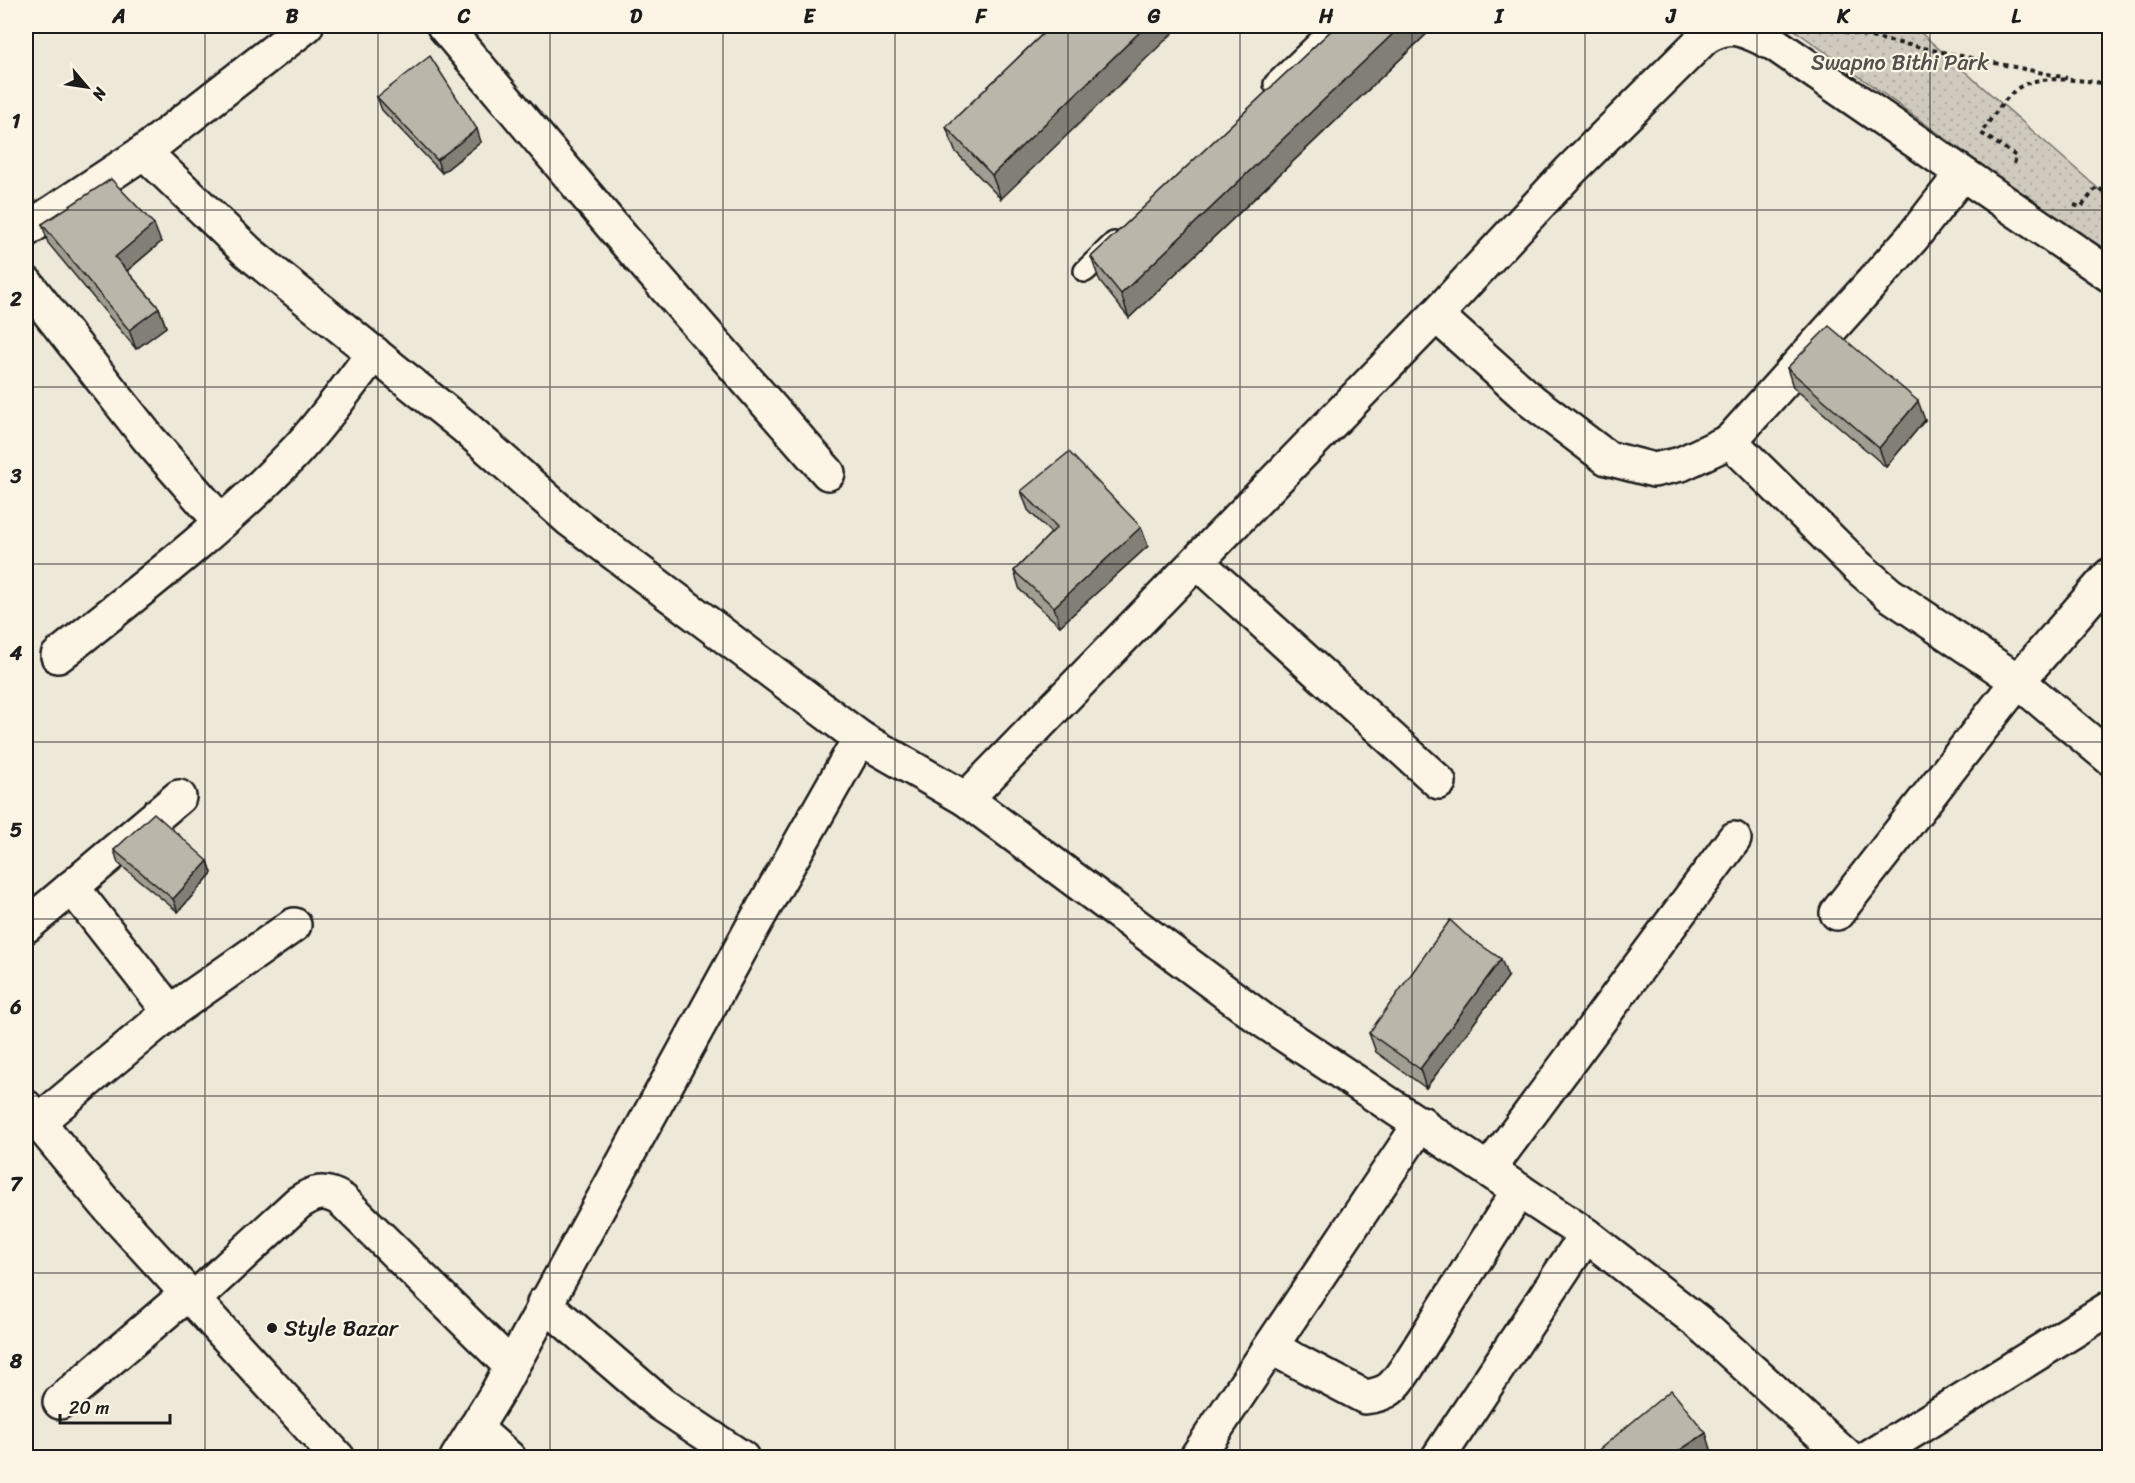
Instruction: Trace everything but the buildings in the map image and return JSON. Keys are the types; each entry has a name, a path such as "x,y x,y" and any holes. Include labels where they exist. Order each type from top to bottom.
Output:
{"street":[{"path":"26,230 144,152 306,26"},
{"path":"444,26 557,162 828,473"},
{"path":"966,799 1436,315 1570,171 1694,32 1731,27 1747,31 1776,45 1852,95 2109,275"},
{"path":"144,152 248,252 465,427 569,519 861,738 966,799 1264,1021 1490,1169 1586,1235 1698,1322 1848,1458"},
{"path":"1436,315 1533,402 1607,458 1654,470 1681,465 1730,441 1912,238 1962,174"},
{"path":"26,283 148,438 221,522"},
{"path":"58,656 221,522 296,451 374,353"},
{"path":"1730,441 1858,567 1889,594 2018,681 2109,758"},
{"path":"1197,562 1439,782"},
{"path":"1837,913 2018,681 2109,575"},
{"path":"457,1458 511,1366 751,930 861,738"},
{"path":"26,926 179,797"},
{"path":"1490,1169 1734,839"},
{"path":"72,886 170,1012"},
{"path":"294,925 170,1012 32,1114 110,1209 338,1458"},
{"path":"1198,1455 1421,1124"},
{"path":"1272,1348 1365,1396 1381,1395 1392,1388 1520,1190"},
{"path":"60,1402 191,1296 298,1203 313,1193 332,1194 342,1200 511,1366"},
{"path":"1438,1458 1586,1235"},
{"path":"544,1304 661,1404 742,1458"},
{"path":"1885,1454 2109,1308"},
{"path":"475,1428 509,1458"}],"lane":[{"path":"1260,99 1335,26"},
{"path":"1085,271 1127,230"}],"path":[{"path":"1818,26 2109,84"},
{"path":"2022,170 2012,163 2016,156 1981,133 2007,95 2018,87 2039,79 2088,81"},
{"path":"2070,205 2081,207 2097,187 2109,196"}],"green space":[{"name":"Swapno Bithi Park","path":"1789,26 1913,26 2109,198 2109,256"}],"place":[{"name":"Style Bazar","path":"272,1328"}]}
